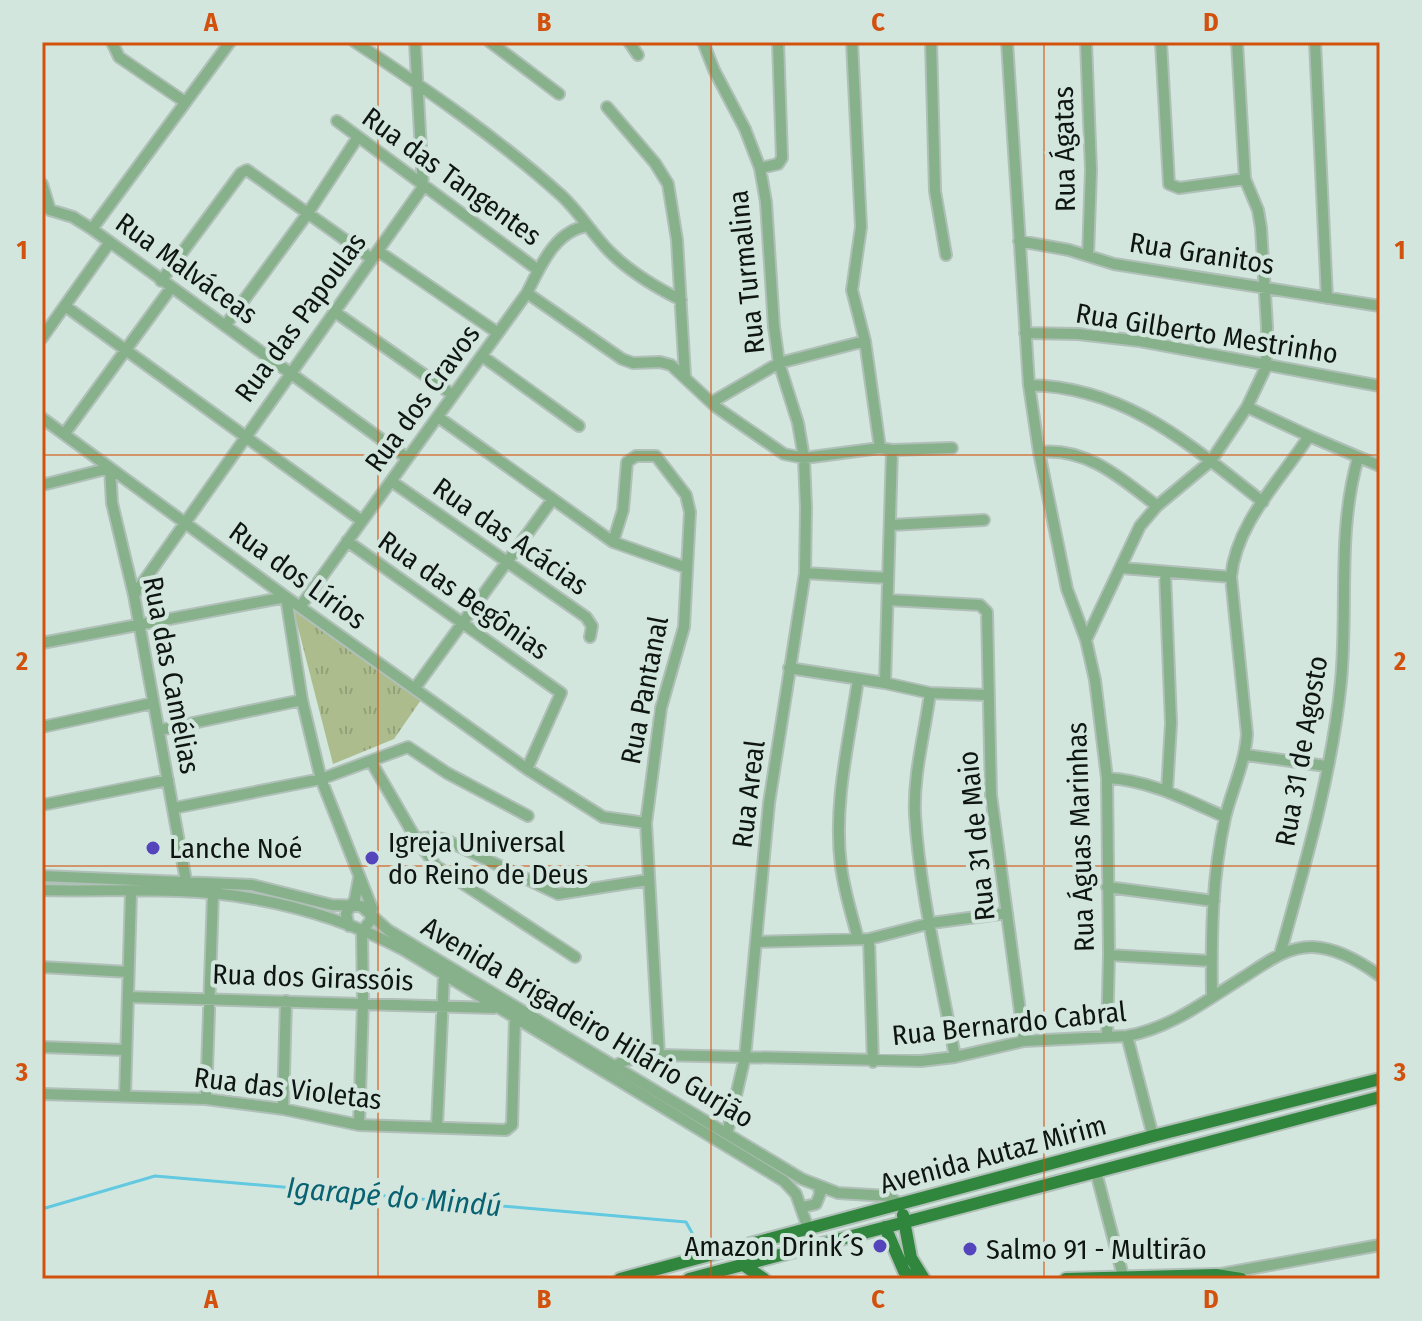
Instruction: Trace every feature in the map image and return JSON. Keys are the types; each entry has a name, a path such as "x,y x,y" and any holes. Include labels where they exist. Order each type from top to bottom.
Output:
{"main road":[{"name":"Avenida Autaz Mirim","path":"620,1279 1153,1136 1380,1079"},
{"name":"Avenida Autaz Mirim","path":"689,1279 1380,1097"},
{"path":"900,1204 911,1258 924,1279"},
{"path":"885,1227 904,1271 912,1279"},
{"path":"742,1264 764,1279"},
{"path":"1066,1279 1216,1275 1241,1279"}],"street":[{"path":"112,42 119,57 185,102"},
{"path":"92,229 230,42"},
{"path":"355,42 417,83 564,198 610,252 633,272 681,300"},
{"path":"415,42 423,187"},
{"path":"490,42 559,94"},
{"path":"629,42 638,55"},
{"name":"Rua Turmalina","path":"703,42 745,129 760,168 766,202 771,299 779,363 798,423 804,458"},
{"path":"760,168 778,164 782,158 778,42"},
{"path":"852,42 861,227 859,256 852,281 865,341 880,448"},
{"path":"931,42 935,191 946,255"},
{"path":"1007,42 1019,241"},
{"name":"Rua Ágatas","path":"1086,42 1091,170 1088,256"},
{"path":"1161,42 1169,184 1174,188 1245,179"},
{"path":"1086,640 1140,526 1157,506 1211,461 1247,407 1266,367 1260,217 1245,179 1237,42"},
{"path":"1315,42 1327,298"},
{"path":"607,107 655,163 668,184 677,240 685,376"},
{"name":"Rua das Tangentes","path":"337,121 538,270"},
{"path":"225,326 308,213 358,137"},
{"path":"65,433 127,350 166,284 241,173 250,172 308,213 498,333"},
{"path":"42,184 46,214"},
{"name":"Rua das Papoulas","path":"134,595 423,187"},
{"name":"Rua Malváceas","path":"46,214 73,217 92,229 407,458"},
{"name":"Rua dos Cravos","path":"300,607 527,293 538,270 556,245 568,233 588,226"},
{"name":"Rua Granitos","path":"1019,241 1114,264 1380,306"},
{"name":"Rua Águas Marinhas","path":"1019,241 1029,385 1039,452 1067,589 1086,640 1107,778 1107,1035"},
{"path":"42,338 110,242"},
{"path":"527,293 622,359 633,363 666,363 712,402 784,454 804,458 880,448 952,448"},
{"path":"65,306 362,521"},
{"path":"335,312 453,395"},
{"name":"Rua Gilberto Mestrinho","path":"1025,333 1118,338 1380,386"},
{"path":"712,402 779,363 865,341"},
{"path":"482,356 579,426"},
{"path":"1029,385 1058,385 1085,391 1148,417 1182,438 1263,502"},
{"path":"1247,407 1380,466"},
{"path":"438,417 613,542 687,568"},
{"name":"Rua dos Lírios","path":"42,418 527,769 603,817 646,823"},
{"path":"1212,996 1214,901 1225,817 1246,755 1245,698 1231,577 1237,546 1309,436"},
{"path":"885,683 892,450"},
{"path":"1039,452 1071,453 1087,458 1107,468 1157,506"},
{"name":"Rua Pantanal","path":"613,542 623,510 627,462 636,456 656,456 688,502 684,627 661,708 646,823 659,1055"},
{"name":"Rua Areal","path":"727,1134 745,1057 769,803 805,573 804,458"},
{"name":"Rua 31 de Agosto","path":"1280,954 1314,831 1335,727 1344,645 1345,522 1358,458"},
{"path":"42,485 110,468"},
{"name":"Rua das Camélias","path":"110,468 112,503 134,595 187,886"},
{"name":"Rua das Acácias","path":"391,481 586,617 592,626 590,637"},
{"path":"415,688 552,500"},
{"path":"891,525 984,520"},
{"name":"Rua das Begônias","path":"347,541 561,693 527,769"},
{"path":"1122,568 1231,577"},
{"path":"805,573 887,578"},
{"path":"1165,573 1171,723 1167,791"},
{"path":"42,643 286,597 302,700 321,779 372,908 368,925 362,931 359,1125"},
{"name":"Rua 31 de Maio","path":"889,600 980,605 986,609 989,625 991,795 1024,1041"},
{"path":"789,668 930,693 988,695"},
{"path":"858,680 839,815 839,838 845,891 864,939 873,1062"},
{"path":"930,693 918,768 915,814 955,1057"},
{"path":"160,730 302,700"},
{"path":"42,727 153,703"},
{"path":"174,808 321,779 372,763 401,749 414,749 447,773 528,816"},
{"path":"1246,755 1326,766"},
{"path":"372,763 429,859 445,873 575,957"},
{"path":"1107,778 1167,791 1225,817"},
{"path":"42,805 168,780"},
{"path":"416,839 434,837 446,840 558,894 648,880"},
{"name":"Avenida Brigadeiro Hilário Gurjão","path":"42,876 187,886 252,885 332,905 365,908 388,930 819,1188 838,1193 888,1196 900,1204"},
{"path":"349,926 346,914 352,905 359,878"},
{"name":"Avenida Brigadeiro Hilário Gurjão","path":"42,890 131,892 187,886 213,894 279,904 362,931 404,950 784,1181 803,1207 808,1228"},
{"path":"1107,887 1214,901"},
{"path":"125,1096 131,892"},
{"path":"206,1099 213,894"},
{"path":"756,942 864,939 931,923 1007,913"},
{"name":"Rua Bernardo Cabral","path":"616,1065 659,1055 921,1061 955,1057 1024,1041 1127,1036 1167,1023 1280,954 1301,948 1328,949 1379,972"},
{"path":"1109,955 1211,961"},
{"path":"42,967 128,972"},
{"path":"437,1126 444,975"},
{"name":"Rua dos Girassóis","path":"128,997 497,1008"},
{"path":"283,1109 286,1001"},
{"name":"Rua das Violetas","path":"42,1094 206,1099 283,1109 359,1125 506,1130 511,1128 515,1018"},
{"path":"1127,1036 1153,1136"},
{"path":"42,1047 125,1050"},
{"path":"1096,1172 1123,1276"},
{"path":"803,1207 816,1204 819,1188"},
{"path":"1216,1275 1380,1245"}],"green space":[{"path":"300,609 421,700 394,739 333,764 294,612"}],"waterway":[{"name":"Igarapé do Mindú","path":"42,1209 155,1176 686,1222 702,1251"}],"place":[{"name":"Lanche Noé","path":"153,848"},
{"name":"Igreja Universal do Reino de Deus","path":"372,858"},
{"name":"Amazon Drink´S","path":"880,1246"},
{"name":"Salmo 91 - Multirão","path":"970,1249"}]}
